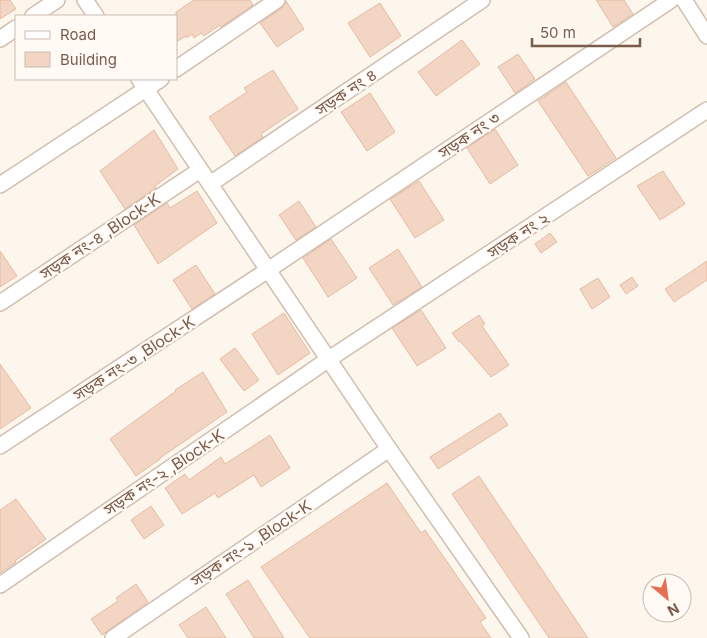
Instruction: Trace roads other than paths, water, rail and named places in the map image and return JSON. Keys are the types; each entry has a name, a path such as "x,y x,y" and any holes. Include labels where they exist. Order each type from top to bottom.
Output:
{"street":[{"path":"34,15 57,0"},
{"path":"85,0 95,15"},
{"path":"178,68 277,0"},
{"name":"সড়ক নং ৪","path":"210,184 482,0"},
{"name":"সড়ক নং ৩","path":"268,270 671,0"},
{"path":"684,0 707,36"},
{"path":"0,39 15,29"},
{"path":"0,185 142,84 157,80"},
{"path":"142,84 389,449 521,638"},
{"name":"সড়ক নং ২","path":"328,359 707,110"},
{"name":"সড়ক নং-৪ ,Block-K","path":"0,303 200,170"},
{"name":"সড়ক নং-৩ ,Block-K","path":"0,446 268,270"},
{"name":"সড়ক নং-২ ,Block-K","path":"0,585 328,359"},
{"name":"সড়ক নং-১ ,Block-K","path":"113,638 389,449"}]}
